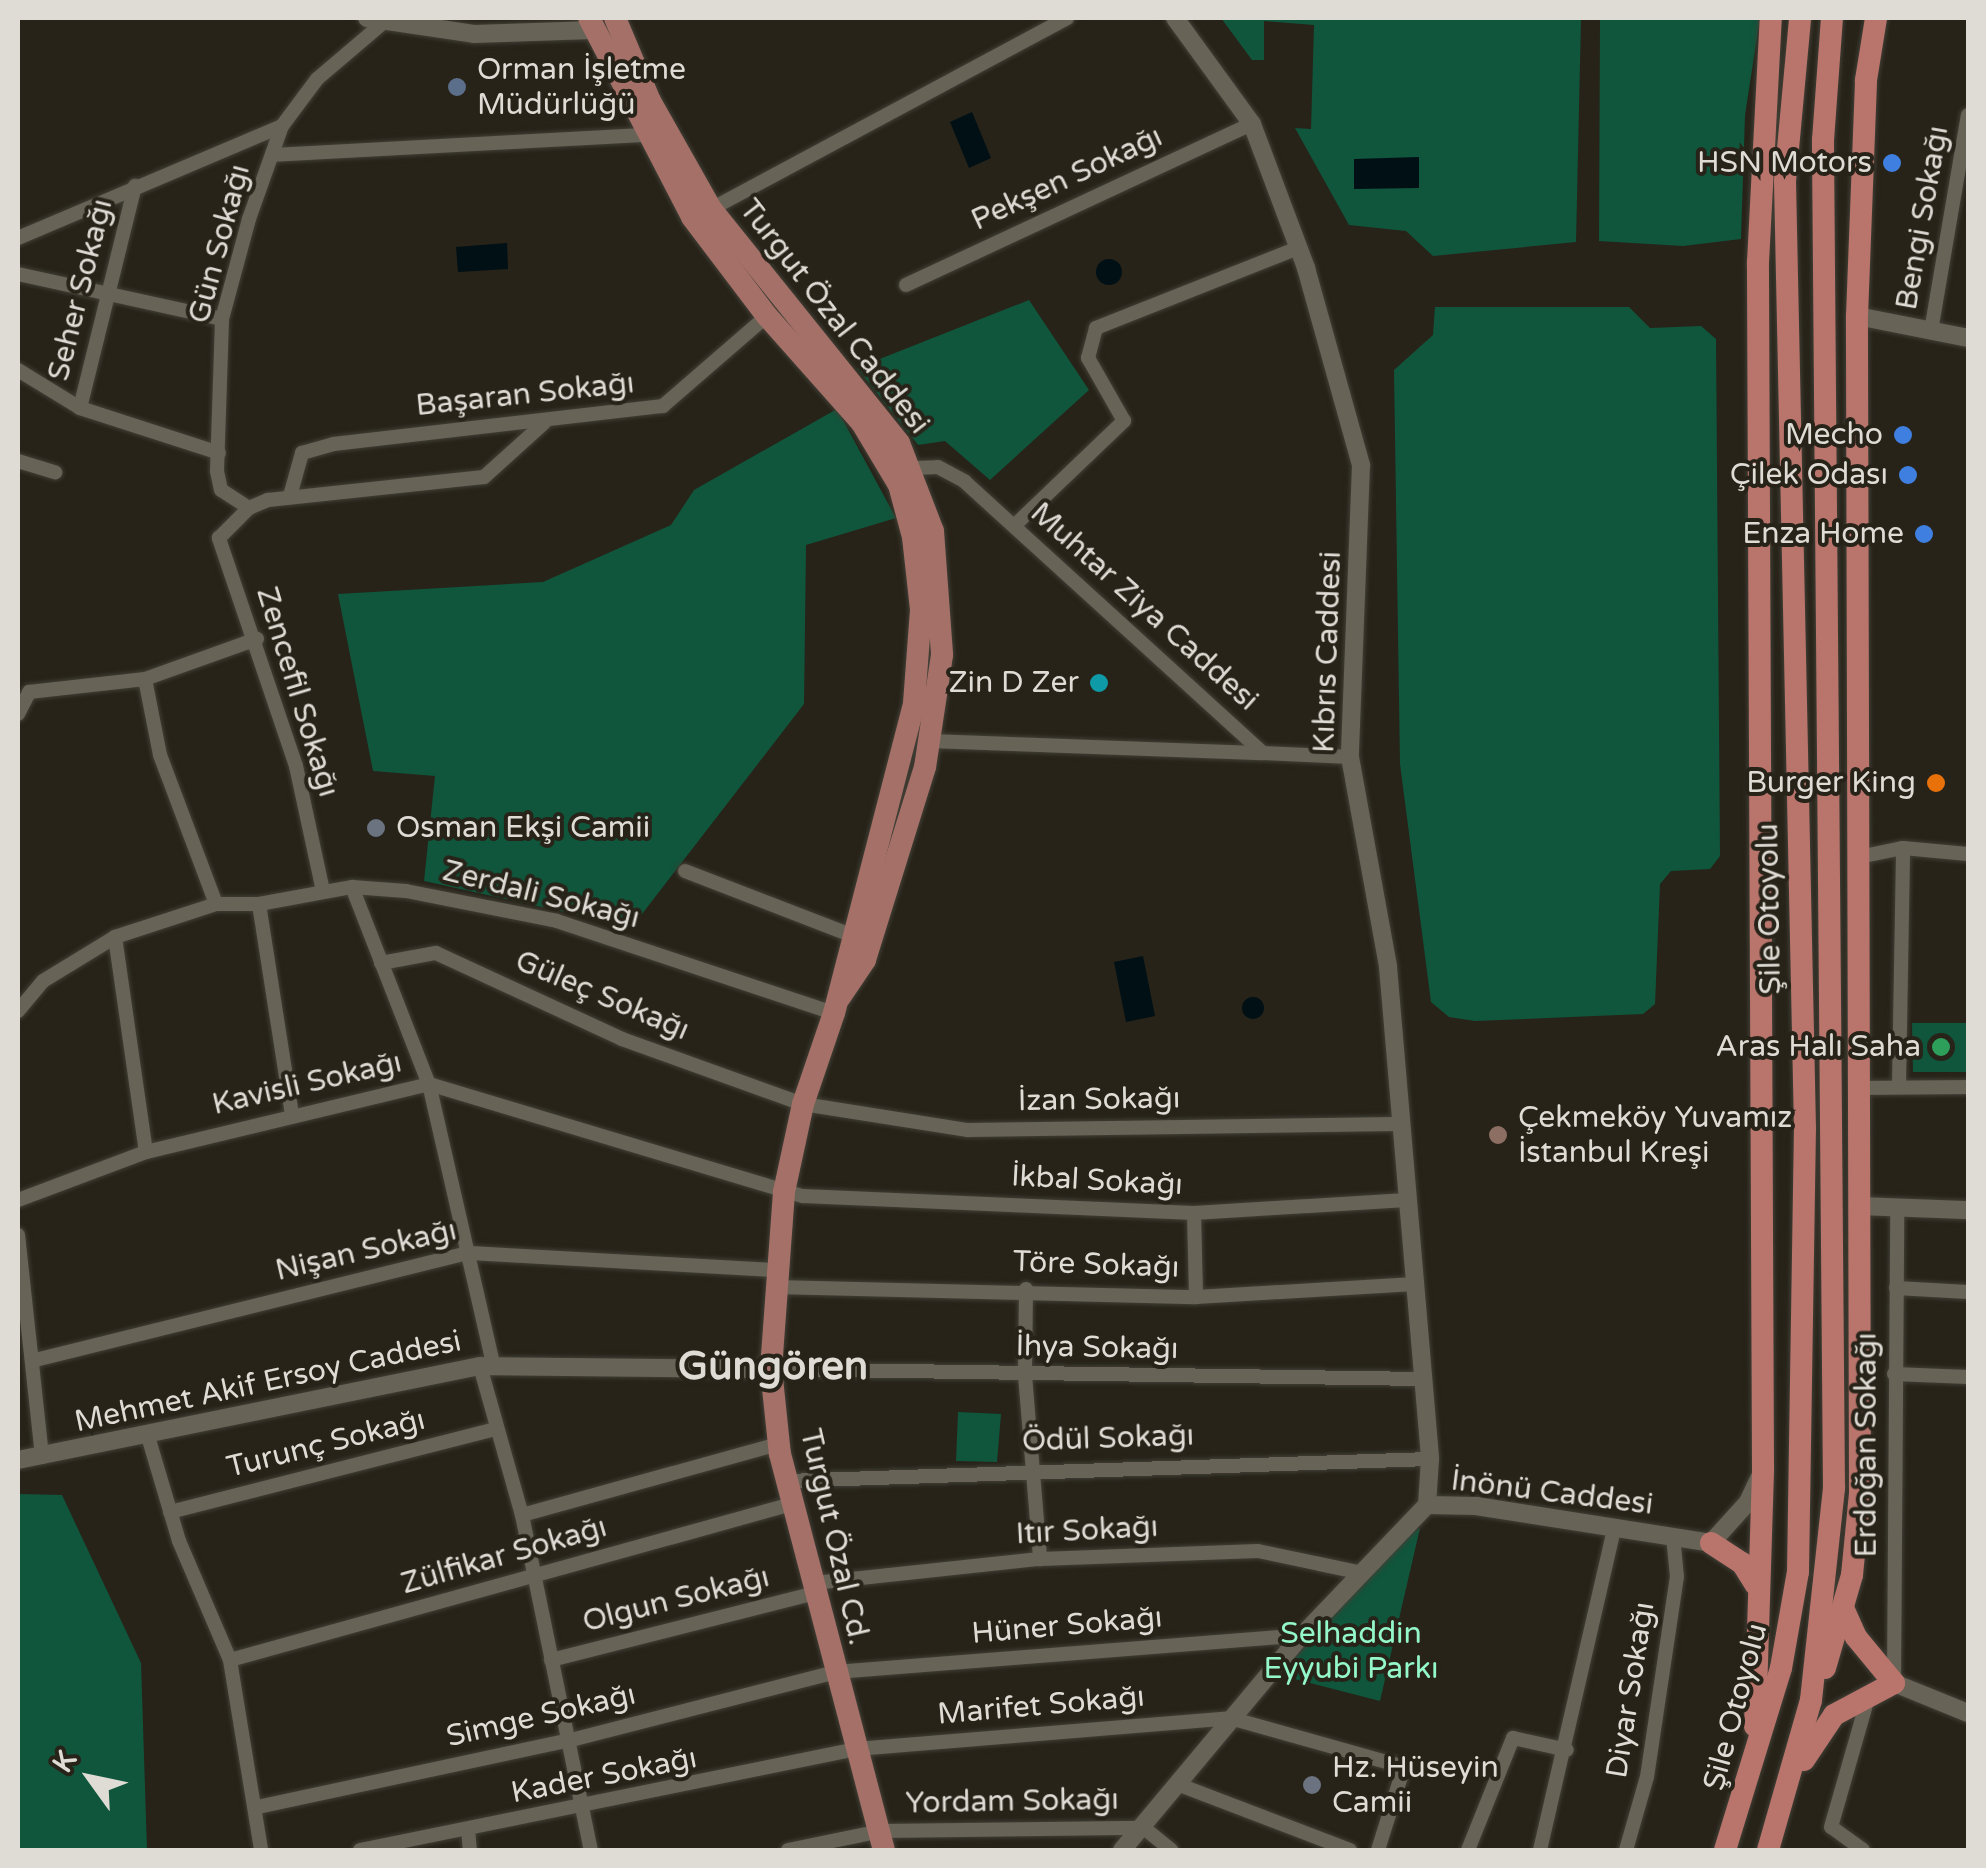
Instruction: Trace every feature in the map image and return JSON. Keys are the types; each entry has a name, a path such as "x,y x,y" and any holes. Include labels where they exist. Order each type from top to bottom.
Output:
{"highway":[{"path":"1751,1780 1755,1584 1764,1468 1758,262 1771,18"},
{"name":"Şile Otoyolu","path":"1726,1850 1751,1780 1781,1668 1798,1572 1804,1389 1785,181 1800,18"},
{"name":"Şile Otoyolu","path":"1768,1850 1811,1700 1830,1572 1834,1271 1822,140 1832,18"},
{"path":"1811,1700 1844,1612 1860,1493 1857,316 1866,80 1876,18"},
{"path":"1711,1542 1742,1562 1755,1584"},
{"path":"1783,1798 1819,1733 1869,1695 1894,1683 1844,1612 1830,1572"}],"main road":[{"name":"Turgut Özal Caddesi","path":"603,21 711,208 775,309"},
{"name":"Turgut Özal Caddesi","path":"603,21 645,135 702,232 878,414 939,570 942,655 930,741 865,960 836,1006"},
{"name":"Turgut Özal Caddesi","path":"836,1006 851,935 903,761 919,655 914,537 903,470"},
{"name":"Turgut Özal Cd.","path":"836,1006 803,1104 784,1192 771,1369 778,1444 789,1492 883,1841"}],"street":[{"path":"711,208 1067,18"},
{"name":"Kıbrıs Caddesi","path":"1175,18 1252,124 1298,248 1362,465 1350,756 1388,967 1398,1124 1430,1459 1427,1506"},
{"path":"375,20 474,34 603,21"},
{"name":"Gün Sokağı","path":"249,508 221,490 222,320 282,126 317,79 375,20"},
{"name":"Bengi Sokağı","path":"1931,331 1968,114"},
{"name":"Pekşen Sokağı","path":"906,284 1252,124"},
{"path":"18,238 282,126"},
{"path":"272,155 645,135"},
{"name":"Seher Sokağı","path":"80,408 135,186"},
{"path":"1015,526 1114,432 1122,414 1088,358 1096,328 1298,248"},
{"path":"18,274 108,290 222,320"},
{"name":"Başaran Sokağı","path":"290,496 302,453 334,444 663,406 775,309"},
{"path":"1857,316 1968,338"},
{"path":"18,370 80,408 219,453"},
{"path":"249,508 290,496 484,477 544,422"},
{"path":"18,460 55,472"},
{"name":"Muhtar Ziya Caddesi","path":"903,470 938,467 1015,526 1263,753 1350,756"},
{"name":"Zencefil Sokağı","path":"249,508 217,544 258,639 296,766 323,891"},
{"path":"18,714 29,692 144,680 258,639"},
{"path":"144,680 160,755 216,904"},
{"path":"930,741 1263,753"},
{"path":"1859,857 1903,848 1968,854"},
{"path":"1899,1084 1903,848"},
{"path":"686,872 851,935"},
{"path":"352,887 429,1084 468,1253 496,1430 522,1515 591,1850"},
{"name":"Zerdali Sokağı","path":"18,1010 43,982 115,936 216,904 259,904 352,887 406,891 558,922 836,1006"},
{"path":"259,904 292,1115"},
{"path":"115,936 146,1152"},
{"name":"Güleç Sokağı","path":"380,963 436,953 622,1039 803,1104"},
{"name":"Kavisli Sokağı","path":"18,1200 146,1152 429,1084 784,1192"},
{"path":"1861,1088 1899,1084 1968,1087"},
{"name":"İzan Sokağı","path":"803,1104 968,1130 1398,1124"},
{"name":"İkbal Sokağı","path":"784,1192 1194,1213 1407,1200"},
{"path":"1862,1206 1968,1210"},
{"name":"Erdoğan Sokağı","path":"1894,1683 1897,1207"},
{"path":"1194,1213 1196,1297"},
{"path":"18,1236 23,1334 34,1360 42,1458"},
{"name":"Nişan Sokağı","path":"34,1360 468,1253 776,1278"},
{"name":"Töre Sokağı","path":"776,1278 1196,1297 1415,1284"},
{"path":"1896,1288 1968,1292"},
{"path":"1026,1289 1025,1375 1040,1559"},
{"name":"Mehmet Akif Ersoy Caddesi","path":"18,1460 487,1367 771,1369"},
{"name":"İhya Sokağı","path":"771,1369 1423,1379"},
{"path":"1894,1374 1968,1377"},
{"name":"Turunç Sokağı","path":"170,1512 496,1430"},
{"path":"147,1434 170,1512 230,1660 258,1807 262,1850"},
{"path":"522,1515 778,1444"},
{"name":"Ödül Sokağı","path":"789,1492 1034,1468 1430,1459"},
{"path":"1711,1542 1748,1502 1764,1468"},
{"name":"Zülfikar Sokağı","path":"230,1660 534,1576 789,1492"},
{"name":"İnönü Caddesi","path":"1122,1850 1302,1635 1427,1506 1476,1506 1711,1542"},
{"path":"1540,1850 1567,1750 1614,1529"},
{"name":"Diyar Sokağı","path":"1626,1850 1647,1777 1677,1577 1674,1536"},
{"name":"Itır Sokağı","path":"814,1588 1040,1559 1258,1551 1362,1573"},
{"name":"Olgun Sokağı","path":"551,1660 814,1588"},
{"name":"Hüner Sokağı","path":"836,1672 1302,1635"},
{"name":"Simge Sokağı","path":"258,1807 570,1740 836,1672"},
{"path":"1894,1683 1968,1713"},
{"path":"1863,1850 1831,1827 1869,1695"},
{"path":"1230,1718 1404,1767 1378,1850"},
{"name":"Marifet Sokağı","path":"856,1749 1230,1718"},
{"path":"1468,1850 1513,1738 1567,1750"},
{"name":"Kader Sokağı","path":"360,1850 584,1809 856,1749"},
{"path":"1177,1784 1350,1850"},
{"path":"1144,1828 1171,1850"},
{"name":"Yordam Sokağı","path":"788,1850 883,1841 1144,1828"},
{"path":"468,1829 470,1850"}],"green space":[{"path":"1221,18 1581,18 1576,242 1433,256 1406,231 1349,225 1295,128 1311,129 1314,25 1264,21 1264,60 1252,60"},
{"path":"1600,18 1760,18 1745,115 1741,239 1683,246 1599,241"},
{"path":"1029,300 1089,390 990,480 945,441 918,445 857,368"},
{"path":"1435,307 1629,307 1650,328 1701,326 1716,339 1720,856 1710,869 1671,871 1660,884 1655,1004 1643,1014 1475,1021 1449,1017 1431,1002 1400,764 1394,370 1433,335"},
{"path":"837,409 896,518 806,545 804,704 632,927 424,881 435,776 373,771 338,594 543,582 671,525 694,490"},
{"name":"Aras Halı Saha","path":"1912,1023 1968,1023 1968,1072 1913,1072"},
{"path":"958,1412 1001,1414 997,1462 956,1461"},
{"path":"18,1494 62,1495 141,1663 147,1850 18,1850"},
{"name":"Selhaddin Eyyubi Parkı","path":"1420,1528 1380,1701 1279,1675 1406,1535"}],"shaded area":[{"path":"972,112 991,158 969,168 950,122"},
{"path":"1419,157 1419,188 1354,189 1354,159"},
{"path":"507,243 508,269 458,272 456,247"},
{"path":"1109,259 1118,263 1122,272 1118,281 1109,285 1100,281 1096,272 1100,263"},
{"path":"1143,956 1155,1016 1126,1022 1114,962"},
{"path":"1253,997 1261,1000 1261,1016 1253,1019 1245,1016 1242,1008 1245,1000"}],"place":[{"name":"Orman İşletme Müdürlüğü","path":"457,87"},
{"name":"HSN Motors","path":"1892,163"},
{"name":"Mecho","path":"1903,435"},
{"name":"Çilek Odası","path":"1908,475"},
{"name":"Enza Home","path":"1924,534"},
{"name":"Zin D Zer","path":"1099,683"},
{"name":"Burger King","path":"1936,783"},
{"name":"Osman Ekşi Camii","path":"376,828"},
{"name":"Aras Halı Saha","path":"1941,1047"},
{"name":"Çekmeköy Yuvamız İstanbul Kreşi","path":"1498,1135"},
{"name":"Hz. Hüseyin Camii","path":"1312,1785"}],"district":[{"name":"Güngören","path":"773,1366"}]}
